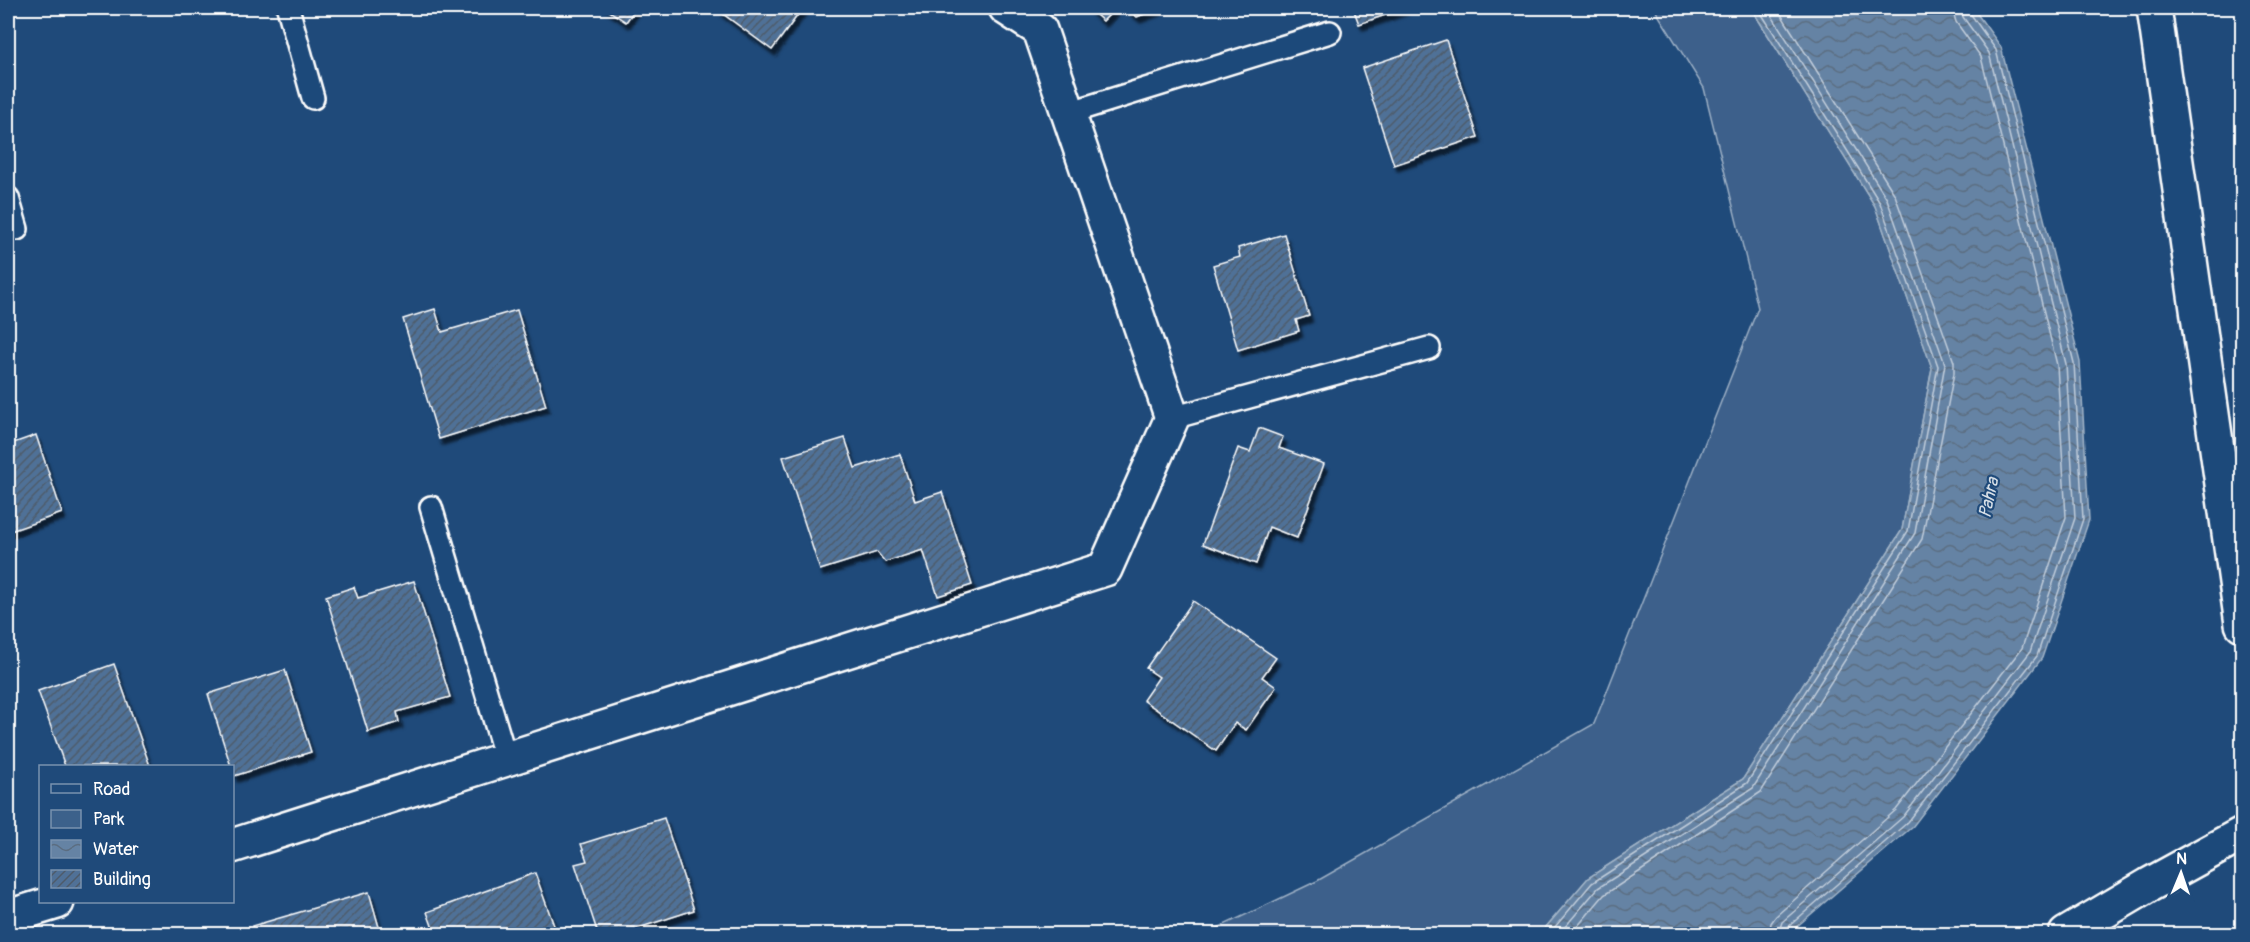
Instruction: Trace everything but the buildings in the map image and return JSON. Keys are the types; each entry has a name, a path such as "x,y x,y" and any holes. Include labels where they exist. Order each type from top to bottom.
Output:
{"street":[{"path":"234,845 1105,569 1172,418 1040,30 1006,8"},
{"path":"2154,8 2242,624"},
{"path":"2066,934 2242,834"},
{"path":"8,917 54,903"}],"lane":[{"path":"288,8 313,98"},
{"path":"1068,113 1330,32"},
{"path":"8,198 17,229"},
{"path":"1172,418 1429,348"},
{"path":"431,507 506,759"}],"green space":[{"path":"1654,8 1751,8 1875,206 1932,368 1902,530 1743,779 1588,878 1540,934 1205,934 1317,881 1594,724 1758,308 1704,88"}],"water":[{"name":"Pahra","path":"1751,8 1973,8 2001,47 2080,362 2089,520 2042,658 1913,826 1788,934 1540,934 1588,878 1743,779 1902,530 1932,368 1875,206"}]}
